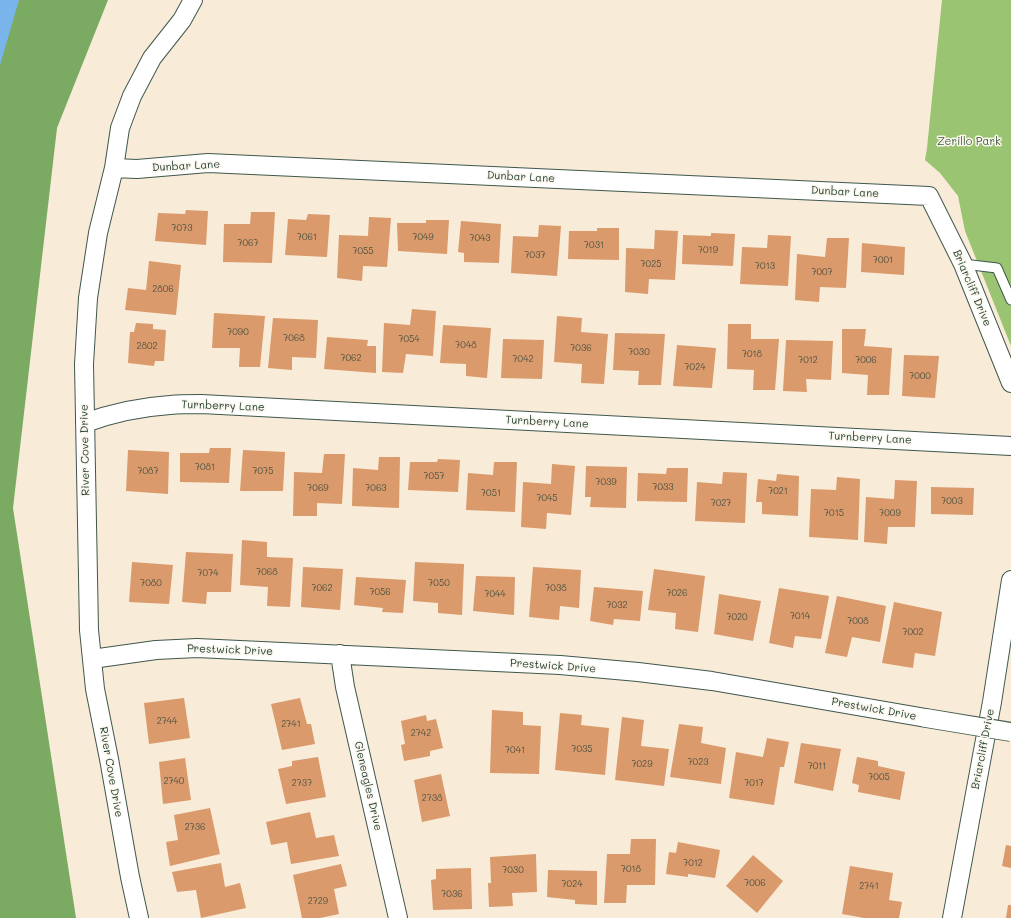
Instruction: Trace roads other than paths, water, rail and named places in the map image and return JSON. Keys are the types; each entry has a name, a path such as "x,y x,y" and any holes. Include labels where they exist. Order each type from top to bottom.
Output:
{"street":[{"name":"River Cove Drive","path":"139,918 95,689 89,630 84,364 88,298 98,233 114,168 120,128 132,96 152,58 182,20 193,0"},
{"name":"Dunbar Lane","path":"114,168 137,169 208,162 929,196"},
{"name":"Briarcliff Drive","path":"929,196 963,264 1011,382"},
{"name":"Turnberry Lane","path":"85,423 107,415 141,408 171,404 201,404 1011,446"},
{"name":"Briarcliff Drive","path":"952,918 992,702 1011,580"},
{"name":"Prestwick Drive","path":"92,659 156,650 197,648 340,654 560,666 638,672 712,681 1011,732"},
{"name":"Gleneagles Drive","path":"340,654 345,687 398,918"}],"lane":[{"path":"963,264 997,268 1011,300"}],"water":[{"path":"0,0 19,0 0,65"}],"park label":[{"name":"Zerillo Park","path":"969,142"}]}
